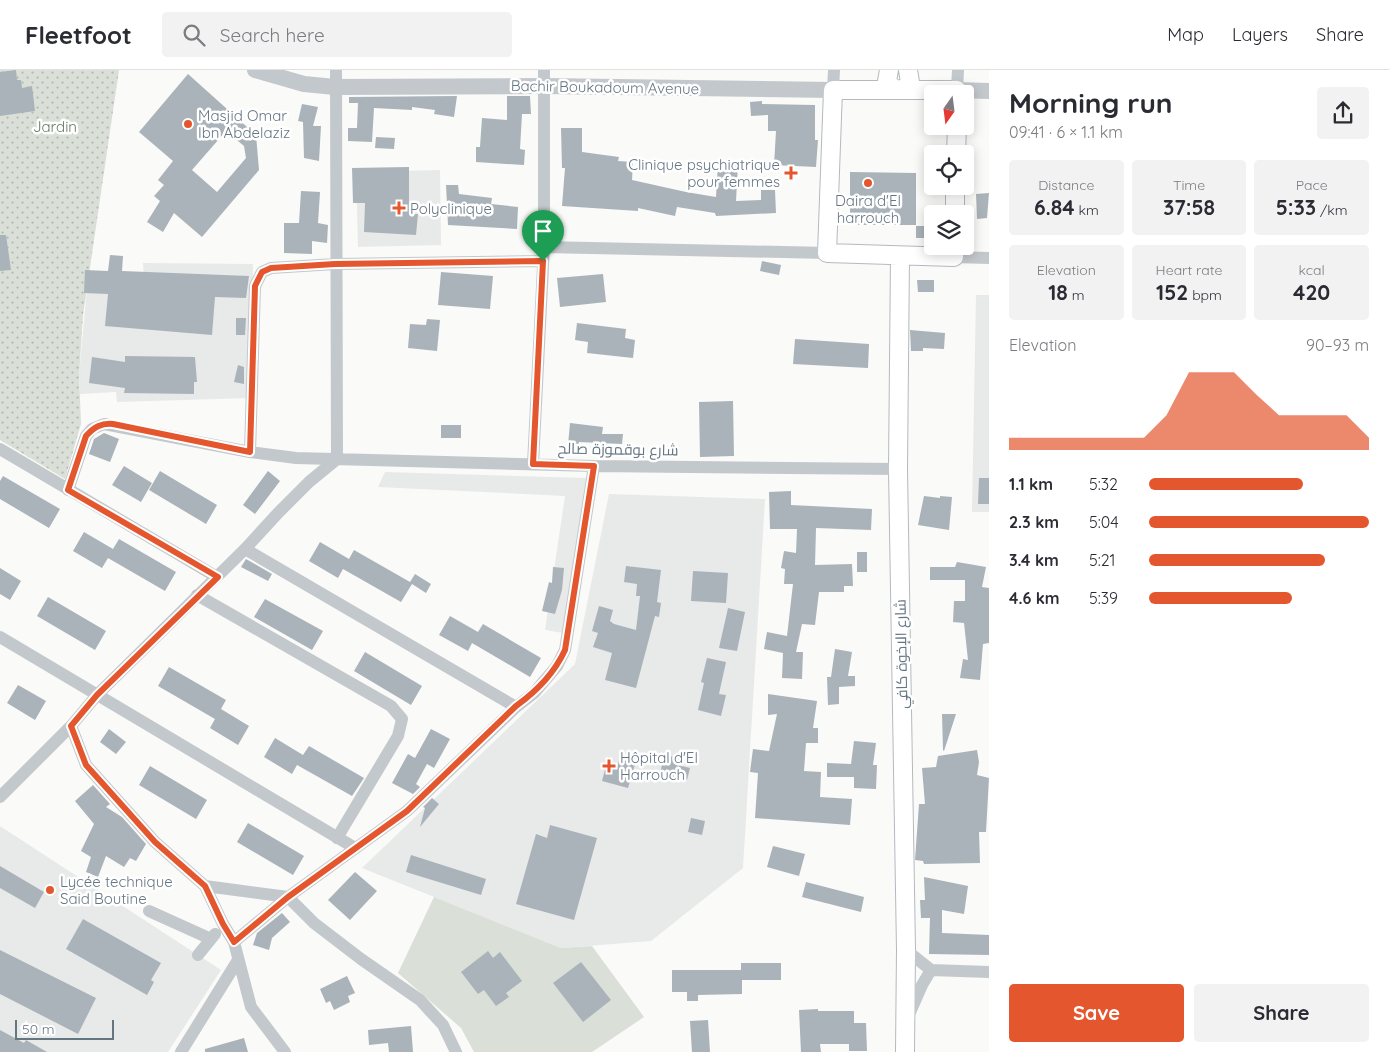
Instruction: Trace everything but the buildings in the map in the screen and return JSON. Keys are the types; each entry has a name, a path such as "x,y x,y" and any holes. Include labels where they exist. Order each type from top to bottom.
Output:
{"main road":[{"name":"Bachir Boukadoum Avenue","path":"833,90 898,81 924,86"},
{"path":"833,90 827,254 900,256 924,254"},
{"name":"شارع الإخوة كافي","path":"900,256 898,469 906,954 905,1052"}],"street":[{"name":"Bachir Boukadoum Avenue","path":"255,70 304,84 335,87 544,78 833,90"},
{"path":"0,796 71,726 97,695 245,550 309,482 337,459 336,70"},
{"path":"833,90 834,70"},
{"path":"957,85 958,70"},
{"path":"533,464 544,247 544,78"},
{"path":"974,91 989,91"},
{"path":"544,247 827,254"},
{"path":"972,255 989,258"},
{"path":"250,452 255,286 262,272 271,268 335,264 543,261"},
{"name":"شارع بوقموزة صالح","path":"68,490 86,436 92,429 104,424 250,452 296,458 594,466 898,469"},
{"path":"0,449 218,577"},
{"path":"234,942 288,897 407,811 516,706 534,693 557,666 565,650 594,466"},
{"path":"245,550 516,706"},
{"path":"197,595 391,706 398,712 402,719 398,736 337,838"},
{"path":"0,637 355,848"},
{"path":"71,726 86,765 155,842 205,886 234,942 251,1007 285,1052"},
{"path":"205,886 288,897 314,923 361,959 420,1000 443,1025 456,1052"},
{"path":"149,911 211,938"},
{"path":"198,955 223,924"},
{"path":"906,954 931,970 989,972"},
{"path":"181,1052 238,960"},
{"path":"905,1016 931,970"}],"shaded area":[{"name":"Polyclinique","path":"440,170 441,245 358,247 356,172"},
{"path":"143,263 253,264 250,398 117,402 116,392 80,394 79,375 88,278 144,279"},
{"path":"976,295 989,295 989,512 972,512"},
{"path":"385,472 586,478 563,633 545,630 565,496 378,487"},
{"name":"Hôpital d'El Harrouch","path":"609,494 765,499 743,868 651,941 561,948 362,868 575,664"},
{"name":"Lycée technique Said Boutine","path":"0,826 221,970 168,1052 0,1052"}],"green space":[{"name":"Jardin","path":"0,70 119,70 83,315 79,375 81,424 65,479 0,440"},
{"path":"434,897 561,948 592,946 644,1017 592,1052 474,1052 461,1028 398,973"}],"place":[{"name":"Masjid Omar Ibn Abdelaziz","path":"188,124"},
{"name":"Clinique psychiatrique pour femmes","path":"791,173"},
{"name":"Daira d'El harrouch","path":"868,183"},
{"name":"Polyclinique","path":"399,208"},
{"name":"Hôpital d'El Harrouch","path":"609,766"},
{"name":"Lycée technique Said Boutine","path":"50,890"}],"route":[{"path":"543,261 533,464 594,466 565,650 557,666 534,693 516,706 407,811 288,897 234,942 205,886 155,842 86,765 71,726 97,695 197,595 218,577 68,490 86,436 92,429 104,424 113,424 250,452 255,286 262,272 271,268 335,264 543,261"}]}
